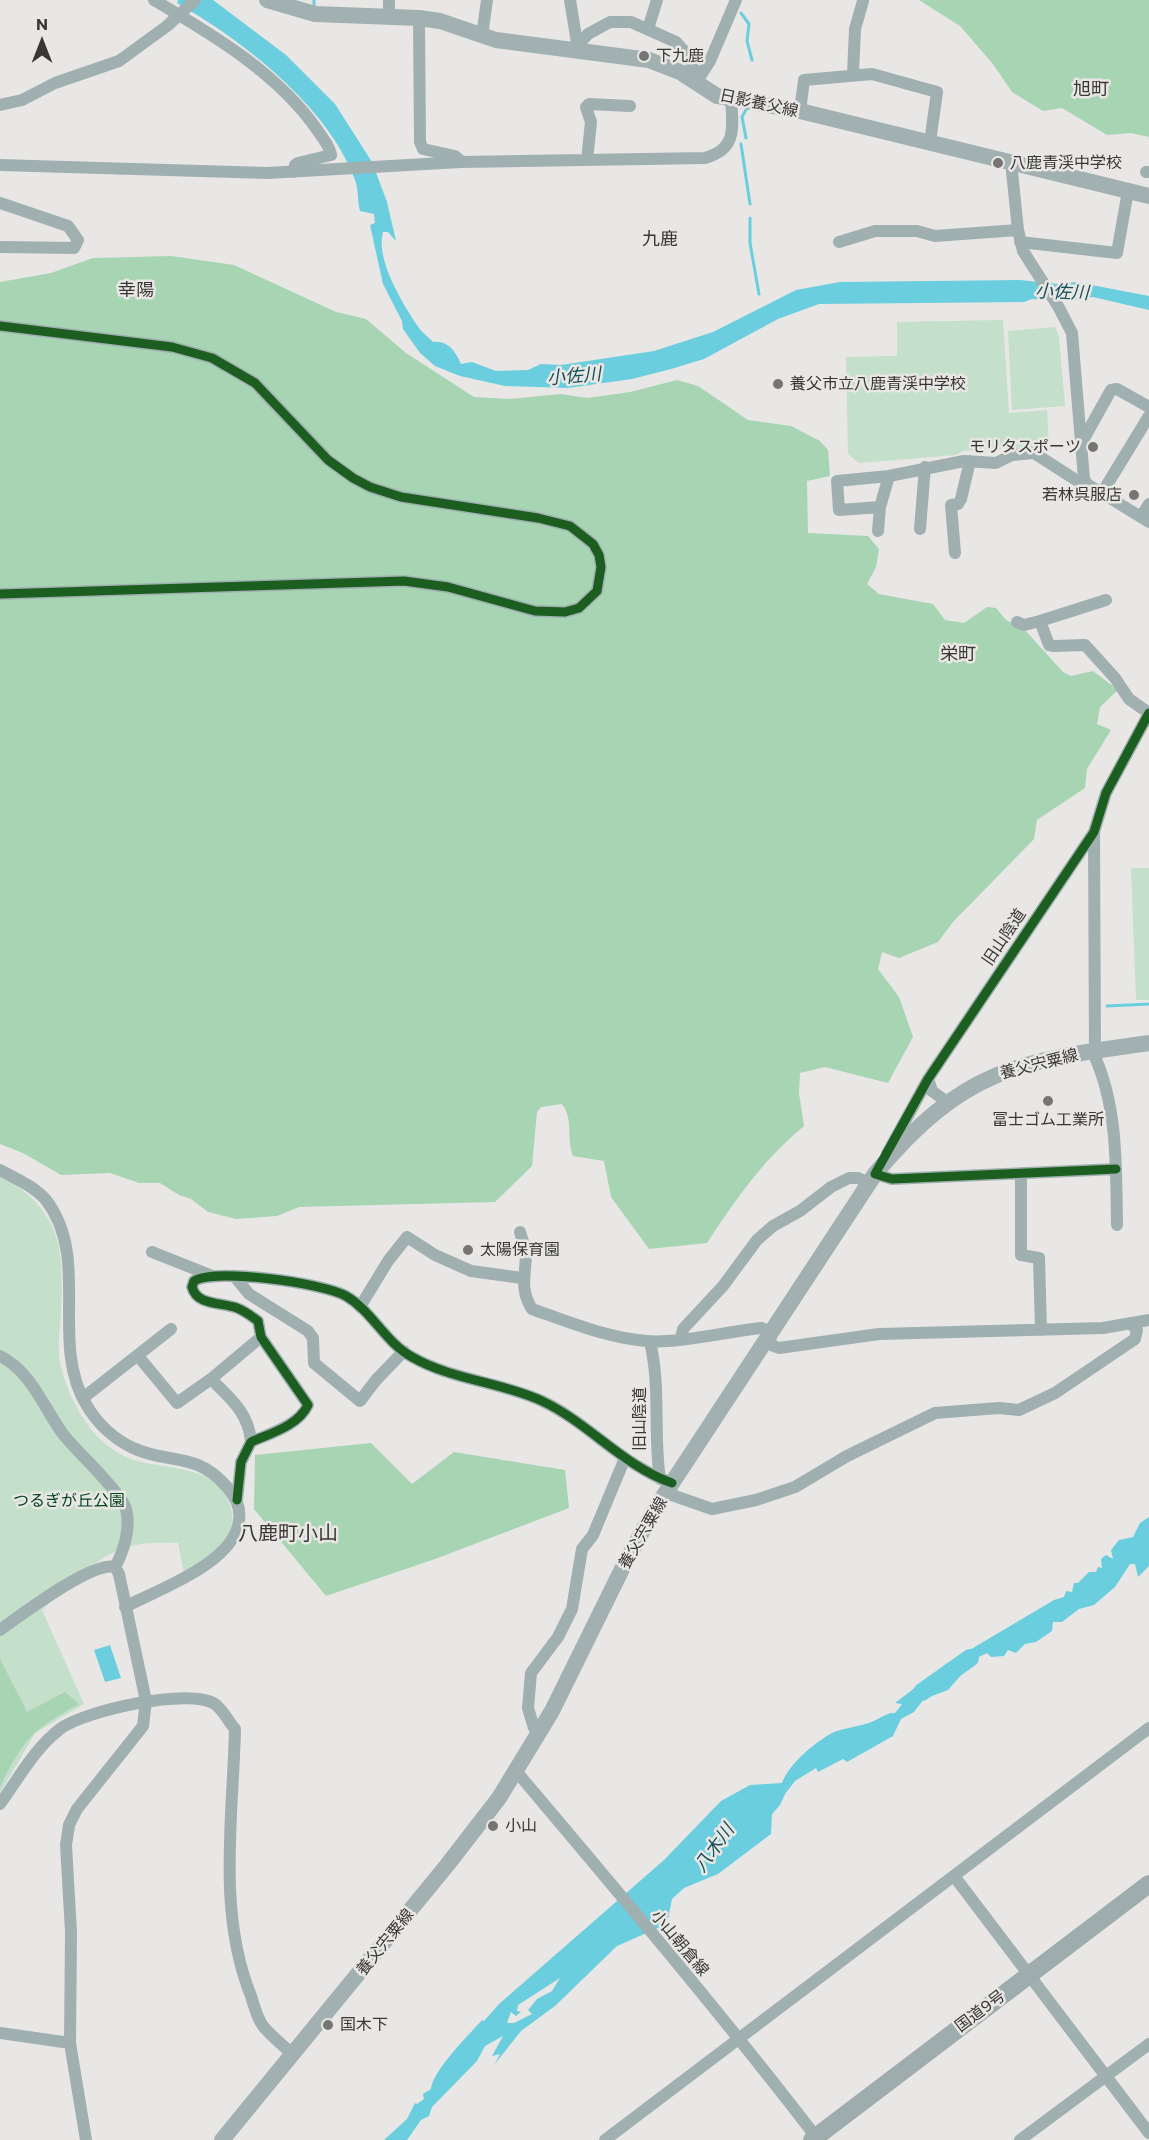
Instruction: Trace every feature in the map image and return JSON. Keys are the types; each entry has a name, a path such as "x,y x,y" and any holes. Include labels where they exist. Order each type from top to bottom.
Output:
{"highway":[{"name":"国道9号","path":"816,2139 1149,1884"}],"main road":[{"name":"日影養父線","path":"267,0 315,14 389,8 419,18 440,21 482,36 578,48 664,64 697,80 717,96 801,111 1149,196"},
{"name":"養父宍粟線","path":"222,2140 476,1829 516,1771 576,1666 625,1563 666,1485 872,1179 906,1138 947,1102 991,1076 1024,1064 1095,1050 1149,1043"}],"street":[{"path":"154,0 224,42 259,70 311,121 330,148 331,155 295,165 294,172"},
{"path":"0,105 22,100 55,83 119,61 195,0"},
{"path":"482,36 487,0"},
{"path":"570,0 578,48"},
{"path":"648,29 657,0"},
{"path":"578,48 588,34 610,22 631,22 680,45 697,80 710,61 736,0"},
{"path":"853,74 855,29 863,2"},
{"path":"419,18 420,142 423,149 455,156 461,162"},
{"path":"801,111 804,80 872,74 904,81 937,93 930,142"},
{"path":"0,165 294,172 461,162 705,158 716,155 729,142 732,130 731,99"},
{"path":"587,160 591,122 586,107 589,104 630,106"},
{"path":"1011,162 1019,236 1036,272 1070,326 1075,347 1084,479"},
{"path":"839,242 875,231 917,231 935,236 1019,236 1122,254 1128,191"},
{"path":"0,203 68,226 78,240 74,248 0,247"},
{"path":"0,326 172,347 212,358 255,383 328,460 353,478 370,487 401,497 564,524 584,534 593,544 599,555 601,567 597,591 590,600 579,608 552,612 535,611 447,587 404,580 0,594"},
{"path":"1082,442 1111,390 1117,388 1149,406"},
{"path":"1102,493 1149,416"},
{"path":"880,507 839,510 837,481 889,476 925,467 970,461 996,463 1012,455 1034,453 1076,480 1084,479 1145,520 1149,504"},
{"path":"956,553 951,505 958,504 961,499 970,461"},
{"path":"920,529 925,467"},
{"path":"878,531 880,507 889,476"},
{"path":"1017,622 1024,625 1106,600"},
{"path":"1040,621 1049,645 1085,645 1115,678 1129,699 1149,713"},
{"name":"旧山陰道","path":"872,1179 928,1079 1094,832 1106,793 1149,713"},
{"path":"1094,832 1095,1057 1106,1081 1116,1169 1117,1225"},
{"path":"928,1079 932,1091 947,1102"},
{"path":"681,1338 683,1329 723,1286 757,1240 773,1226 801,1211 831,1187 849,1178 892,1179 1116,1169"},
{"path":"0,1170 21,1181 45,1199 60,1228 69,1259 68,1340 71,1363 83,1398 103,1427 119,1440 136,1449 195,1462 213,1471 237,1500"},
{"path":"1021,1173 1021,1254 1039,1258 1041,1330"},
{"path":"520,1232 526,1255 522,1278 524,1296 532,1309 593,1330 650,1342 762,1328 770,1332 771,1345 779,1348 879,1334 1103,1328 1149,1320"},
{"path":"360,1307 388,1262 408,1237 435,1255 471,1271 522,1278"},
{"path":"152,1252 210,1275 307,1284 345,1295 360,1307 388,1339 413,1358 541,1401 580,1422 625,1458"},
{"path":"210,1275 194,1281 192,1287 194,1293 202,1300 245,1311 258,1321 261,1337 308,1405 303,1414 296,1419 251,1442"},
{"path":"235,1277 249,1294 308,1331 313,1338 314,1363 360,1401 375,1380 404,1351"},
{"path":"666,1485 712,1509 756,1500 795,1487 847,1456 935,1413 999,1408 1019,1410 1055,1393 1135,1339 1137,1330 1130,1323"},
{"path":"83,1398 171,1329"},
{"path":"138,1356 177,1403 212,1379 261,1337"},
{"name":"旧山陰道","path":"650,1342 657,1371 657,1457 666,1485"},
{"path":"0,1356 24,1373 63,1433 118,1495 126,1509 124,1552 115,1567"},
{"path":"124,1607 218,1557 233,1541 239,1520 237,1500 241,1462 251,1442 250,1426 239,1407 212,1379"},
{"name":"旧山陰道","path":"540,1732 534,1728 528,1708 531,1673 558,1637 572,1608 582,1550 593,1535 625,1458 666,1485"},
{"path":"0,1630 42,1599 78,1579 108,1565 115,1567 119,1574 124,1607 146,1701 143,1726 77,1809 69,1825 66,1845 71,1932 70,2043 86,2140"},
{"path":"0,1804 36,1751 60,1729 79,1718 146,1701 189,1698 215,1704 235,1729 230,1832 233,1914 246,1985 262,2024 292,2054"},
{"path":"605,2140 1149,1728"},
{"name":"小山朝倉線","path":"516,1771 740,2038 816,2139"},
{"path":"954,1876 1149,2133"},
{"path":"0,2033 70,2043"},
{"path":"1020,2140 1149,2044"}],"green space":[{"path":"919,0 1149,0 1149,137 1131,133 1107,135 1062,108 1043,111 1012,92 993,64 960,26"},
{"path":"171,256 234,265 336,312 366,319 406,353 474,397 510,399 561,394 587,398 630,392 677,380 698,386 748,420 791,426 820,441 828,450 830,476 807,481 808,533 868,536 879,549 876,567 867,584 879,594 933,604 945,620 964,623 987,607 996,608 1006,620 1024,629 1063,672 1071,676 1093,671 1118,690 1100,707 1097,724 1111,730 1087,769 1085,788 1037,820 1034,839 953,922 938,942 899,958 882,952 878,969 899,997 913,1037 888,1083 825,1067 800,1073 799,1093 804,1126 776,1152 751,1181 707,1243 649,1249 611,1197 604,1161 573,1156 568,1116 562,1104 541,1107 537,1112 532,1166 495,1202 299,1207 277,1216 236,1219 208,1212 191,1199 179,1195 160,1183 139,1183 110,1173 61,1175 23,1153 0,1144 0,282 51,273 93,258"},
{"path":"1003,320 1009,413 1047,410 1049,446 963,451 956,455 859,463 848,454 846,357 897,356 897,322"},
{"path":"1055,327 1059,336 1065,406 1012,410 1008,331"},
{"path":"1131,868 1149,868 1149,1000 1136,1000"},
{"name":"つるぎが丘公園","path":"0,1176 21,1189 37,1203 48,1218 55,1234 62,1271 59,1356 67,1387 88,1426 104,1443 124,1456 188,1471 204,1476 217,1484 227,1496 232,1514 232,1525 224,1543 218,1550 184,1573 178,1543 136,1545 110,1554 97,1562 42,1610 84,1704 35,1733 0,1793"},
{"path":"371,1443 412,1484 454,1452 565,1470 569,1508 435,1559 326,1596 254,1509 255,1455"},
{"path":"0,1659 27,1712 65,1692 79,1704 50,1721 31,1737 16,1757 0,1787"}],"water":[{"name":"小佐川","path":"178,0 213,0 286,55 335,104 372,162 387,202 396,241 388,232 383,232 382,243 383,256 392,282 420,330 433,342 443,343 451,348 461,364 472,362 496,371 528,370 541,364 561,365 654,351 713,332 796,290 840,282 1020,280 1058,284 1076,282 1149,296 1149,310 1093,297 1067,301 1032,299 1024,302 819,304 778,319 704,359 632,379 568,388 505,386 460,376 435,366 420,353 403,329 402,321 383,284 370,225 375,223 374,214 360,211 355,180 343,153 325,127 281,78 229,36 177,3"},
{"path":"1149,1517 1149,1566 1138,1577 1135,1564 1130,1564 1115,1587 1094,1605 1079,1609 1062,1622 1053,1622 1052,1631 1036,1642 1025,1644 1016,1653 1008,1650 1004,1656 991,1657 987,1653 975,1659 948,1690 924,1699 914,1712 901,1719 893,1736 847,1762 843,1759 818,1772 816,1768 795,1781 772,1814 771,1834 718,1874 684,1888 672,1899 667,1924 617,1946 555,2006 521,2031 494,2065 500,2054 492,2056 503,2036 485,2046 477,2061 432,2107 429,2116 421,2120 407,2140 384,2140 407,2119 415,2103 424,2099 423,2094 431,2089 444,2063 482,2020 484,2021 499,2004 664,1860 721,1801 750,1785 782,1783 796,1761 825,1737 836,1731 869,1723 895,1713 902,1704 895,1703 946,1664 1054,1600 1064,1597 1066,1591 1072,1592 1074,1583 1078,1583 1089,1572 1096,1572 1098,1567 1102,1568 1101,1559 1106,1555 1113,1559 1111,1550 1119,1540 1133,1537 1140,1523","holes":["560,1978 552,1991 537,1999 528,2010 532,2014 514,2023 507,2023 511,2012 516,2016 521,2012 517,2011 518,2005"]},
{"path":"110,1645 121,1678 105,1682 94,1650"}],"waterway":[{"path":"314,0 314,5"},
{"path":"741,13 749,24 747,41 752,60"},
{"path":"746,138 742,117 747,108"},
{"path":"741,144 750,204"},
{"path":"750,218 750,243 759,294"},
{"path":"1107,1006 1149,1004"},
{"name":"八木川","path":"922,1692 970,1658"}],"cycle path":[{"path":"0,326 172,347 212,358 255,383 328,460 353,478 370,487 401,497 538,518 570,526 593,544 599,555 601,567 597,591 579,608 565,612 535,611 448,587 404,581 0,594"},
{"path":"1116,1169 892,1179 875,1174 928,1079 1094,832 1106,793 1149,713"},
{"path":"237,1500 241,1462 251,1442 291,1424 308,1405 261,1337 258,1321 240,1309 204,1300 195,1293 192,1287 194,1281 206,1277 246,1277 294,1282 316,1286 346,1296 355,1302 402,1351 412,1357 443,1371 510,1389 542,1401 559,1410 638,1466 672,1483"}],"place":[{"name":"下九鹿","path":"644,56"},
{"name":"八鹿青渓中学校","path":"998,163"},
{"name":"養父市立八鹿青渓中学校","path":"778,384"},
{"name":"モリタスポーツ","path":"1093,447"},
{"name":"若林呉服店","path":"1134,495"},
{"name":"冨士ゴム工業所","path":"1048,1101"},
{"name":"太陽保育園","path":"468,1250"},
{"name":"小山","path":"493,1826"},
{"name":"国木下","path":"328,2025"}],"district":[{"name":"旭町","path":"1091,89"},
{"name":"九鹿","path":"660,239"},
{"name":"幸陽","path":"136,290"},
{"name":"栄町","path":"958,654"},
{"name":"八鹿町小山","path":"288,1533"}]}
